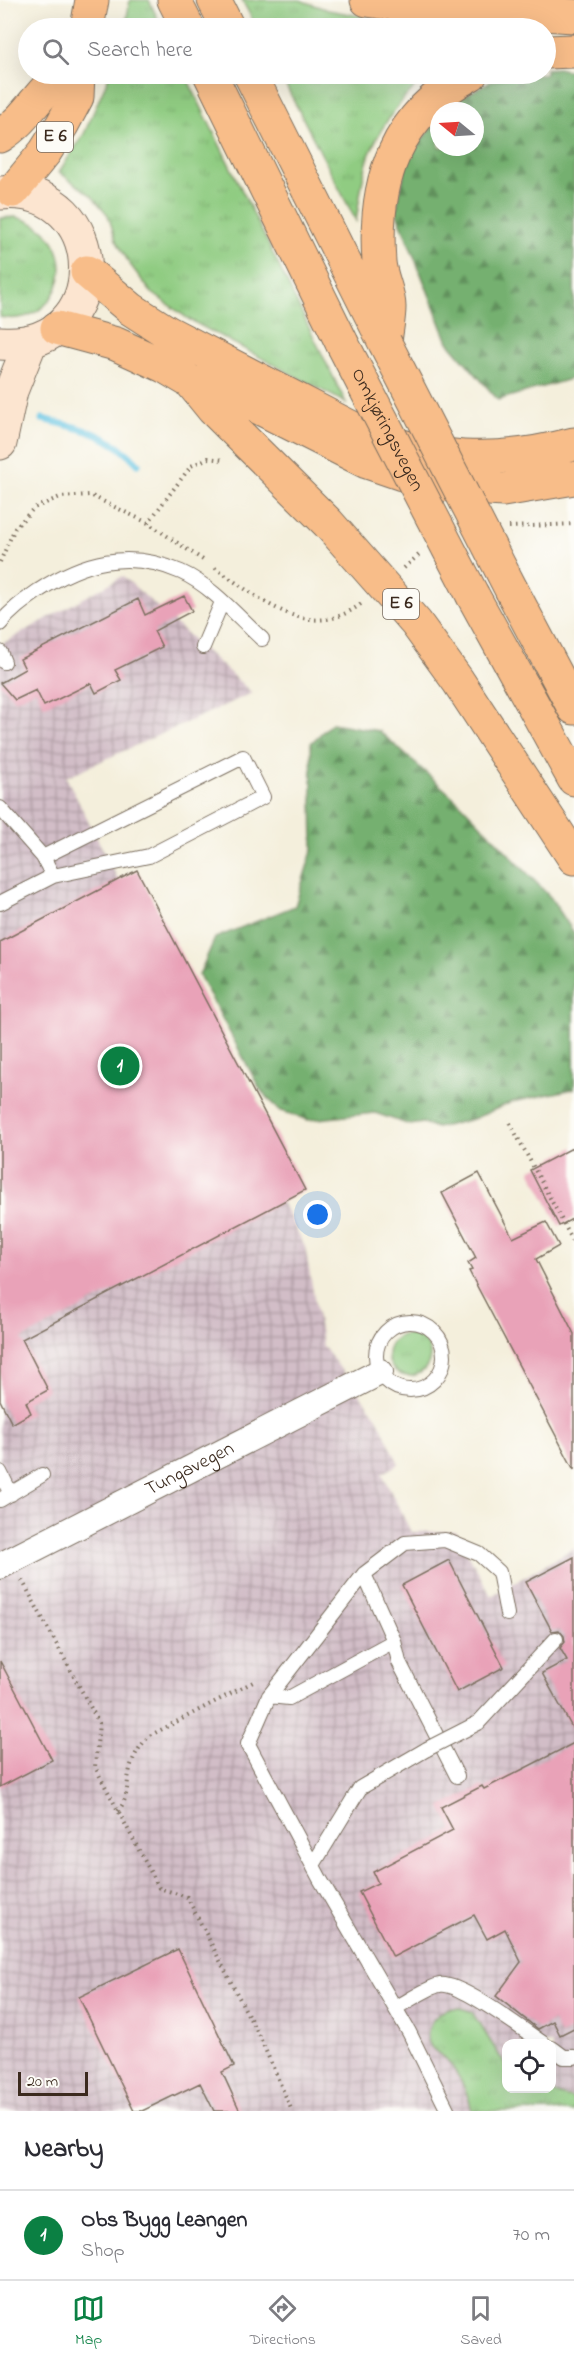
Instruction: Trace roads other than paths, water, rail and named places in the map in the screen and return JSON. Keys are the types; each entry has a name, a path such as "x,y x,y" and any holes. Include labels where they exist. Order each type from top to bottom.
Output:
{"highway":[{"path":"89,18 92,0"},
{"path":"174,0 183,18"},
{"path":"214,0 223,18"},
{"path":"367,0 410,6 574,16"},
{"path":"556,52 574,51"},
{"name":"E 6","path":"0,136 26,114 49,84"},
{"name":"E 6","path":"6,192 45,152 77,97 78,84"},
{"name":"Omkjøringsvegen","path":"215,84 342,343 473,596 574,779"},
{"name":"Omkjøringsvegen","path":"255,84 385,343 574,708"},
{"path":"385,343 389,305 380,266 377,225 381,190 393,156 409,126 430,102 453,84"},
{"path":"87,272 131,309 167,332 356,430 384,442 418,451 475,459 525,454 574,444"},
{"name":"E 6","path":"29,337 116,344 164,366 191,382 230,393 367,462 431,482 503,490 574,478"},
{"name":"E 6","path":"191,382 213,410 328,523 416,623 458,681 574,858"}],"main road":[{"path":"0,443 11,391 29,337 72,313 82,293 87,272 84,248 74,226 58,208 36,196 6,192"}],"street":[{"name":"Tungavegen","path":"5,1563 380,1372"}],"lane":[{"path":"0,624 8,614 71,570 104,561 125,560 154,564 180,572 202,584 262,639"},
{"path":"203,647 222,602"},
{"path":"0,903 53,876 149,856 263,797 243,757 43,856"},
{"path":"0,808 43,856 53,876"},
{"path":"415,1322 434,1331 441,1340 444,1361 441,1371 427,1386 406,1390 387,1381 380,1372 377,1352 380,1341 394,1326 415,1322"},
{"path":"0,1472 6,1497 42,1475"},
{"path":"448,2111 394,2008 248,1744 269,1696 364,1574 405,1544 446,1540 479,1554 499,1572 507,1614"},
{"path":"364,1574 393,1641 399,1662 457,1776"},
{"path":"313,1865 360,1788 427,1749 478,1723 556,1639"},
{"path":"269,1696 289,1698 393,1641"},
{"path":"394,2008 440,1984 453,1986 538,2039"},
{"path":"556,2051 564,2057 574,2057"}],"waterway":[{"path":"42,419 82,429 106,439 138,464"}],"place":[{"name":"Obs Bygg Leangen","path":"120,1066"}]}
